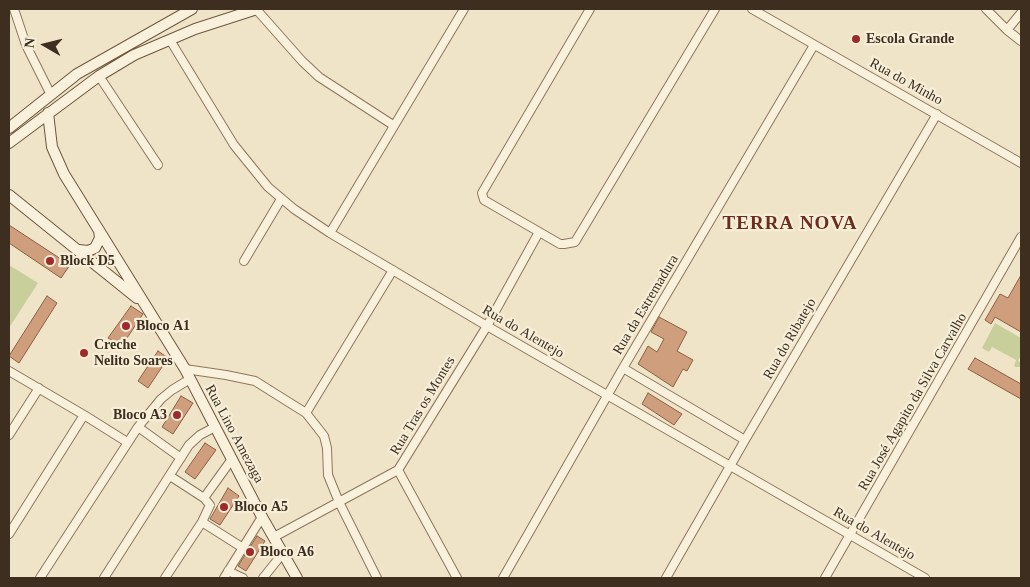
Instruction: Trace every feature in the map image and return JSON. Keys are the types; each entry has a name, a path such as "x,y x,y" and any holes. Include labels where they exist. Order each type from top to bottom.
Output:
{"street":[{"path":"14,9 26,45 51,95"},
{"path":"9,144 99,76 134,55 223,19 257,9 302,61 319,77 393,125"},
{"path":"330,232 464,9"},
{"path":"590,9 484,188 482,197 560,244 569,245 576,242 715,9"},
{"name":"Rua do Minho","path":"752,9 1021,163"},
{"path":"986,9 1021,41"},
{"path":"10,125 77,74 187,10"},
{"path":"1007,30 1021,13"},
{"name":"Rua do Alentejo","path":"170,40 234,145 250,167 281,199 330,232 487,326 924,578"},
{"name":"Rua da Estremadura","path":"502,578 623,368 814,45"},
{"path":"99,76 158,165"},
{"name":"Rua Lino Amezaga","path":"48,113 52,147 64,174 185,369 262,517 297,578"},
{"name":"Rua do Ribatejo","path":"666,578 937,114"},
{"name":"Rua Lino Amezaga","path":"9,195 144,304"},
{"path":"244,261 281,199"},
{"path":"79,250 88,251 95,248 99,243 99,230"},
{"name":"Rua Tras os Montes","path":"274,537 398,470 487,326 539,232"},
{"name":"Rua José Agapito da Silva Carvalho","path":"825,578 1021,237"},
{"path":"306,413 393,270"},
{"path":"623,368 745,440"},
{"path":"185,369 255,381 306,413 324,436 327,448 328,475 338,502 377,578"},
{"path":"9,371 127,442"},
{"path":"40,578 138,427 161,399 190,379"},
{"path":"9,435 39,388"},
{"path":"9,534 84,415"},
{"path":"138,427 181,458"},
{"path":"104,578 189,445 200,435 215,427"},
{"path":"207,500 232,459"},
{"path":"398,470 457,578"},
{"path":"165,578 210,507 207,500 170,476"},
{"path":"224,578 262,517"},
{"path":"202,522 243,548"},
{"path":"263,578 283,553"},
{"path":"228,571 243,578"}],"green space":[{"path":"9,265 38,283 9,328"},
{"path":"995,323 1021,338 1021,355 1018,361 1021,363 1021,367 1014,366 1016,360 992,347 989,352 982,348"}],"building":[{"path":"9,225 70,265 61,278 9,243"},
{"path":"1021,275 1021,332 995,317 991,324 985,320 1000,294 1008,298"},
{"path":"47,296 57,303 19,363 9,356"},
{"name":"Bloco A1","path":"131,306 143,314 121,347 108,338"},
{"path":"659,317 687,332 677,351 693,360 687,371 683,369 673,387 638,364 648,346 657,352 664,339 651,332"},
{"path":"158,351 168,358 148,388 138,381"},
{"path":"975,358 1021,384 1021,399 968,369"},
{"path":"648,393 682,414 674,425 642,404"},
{"name":"Bloco A3","path":"181,396 193,403 173,434 162,427"},
{"path":"205,443 216,450 195,479 185,472"},
{"name":"Bloco A5","path":"228,488 239,496 220,525 210,519"},
{"name":"Bloco A6","path":"257,536 265,541 246,571 238,566"}],"place":[{"name":"Escola Grande","path":"856,39"},
{"name":"Block D5","path":"50,261"},
{"name":"Bloco A1","path":"126,326"},
{"name":"Creche Nelito Soares","path":"84,353"},
{"name":"Bloco A3","path":"177,415"},
{"name":"Bloco A5","path":"224,507"},
{"name":"Bloco A6","path":"250,552"}],"district":[{"name":"TERRA NOVA","path":"790,224"}]}
